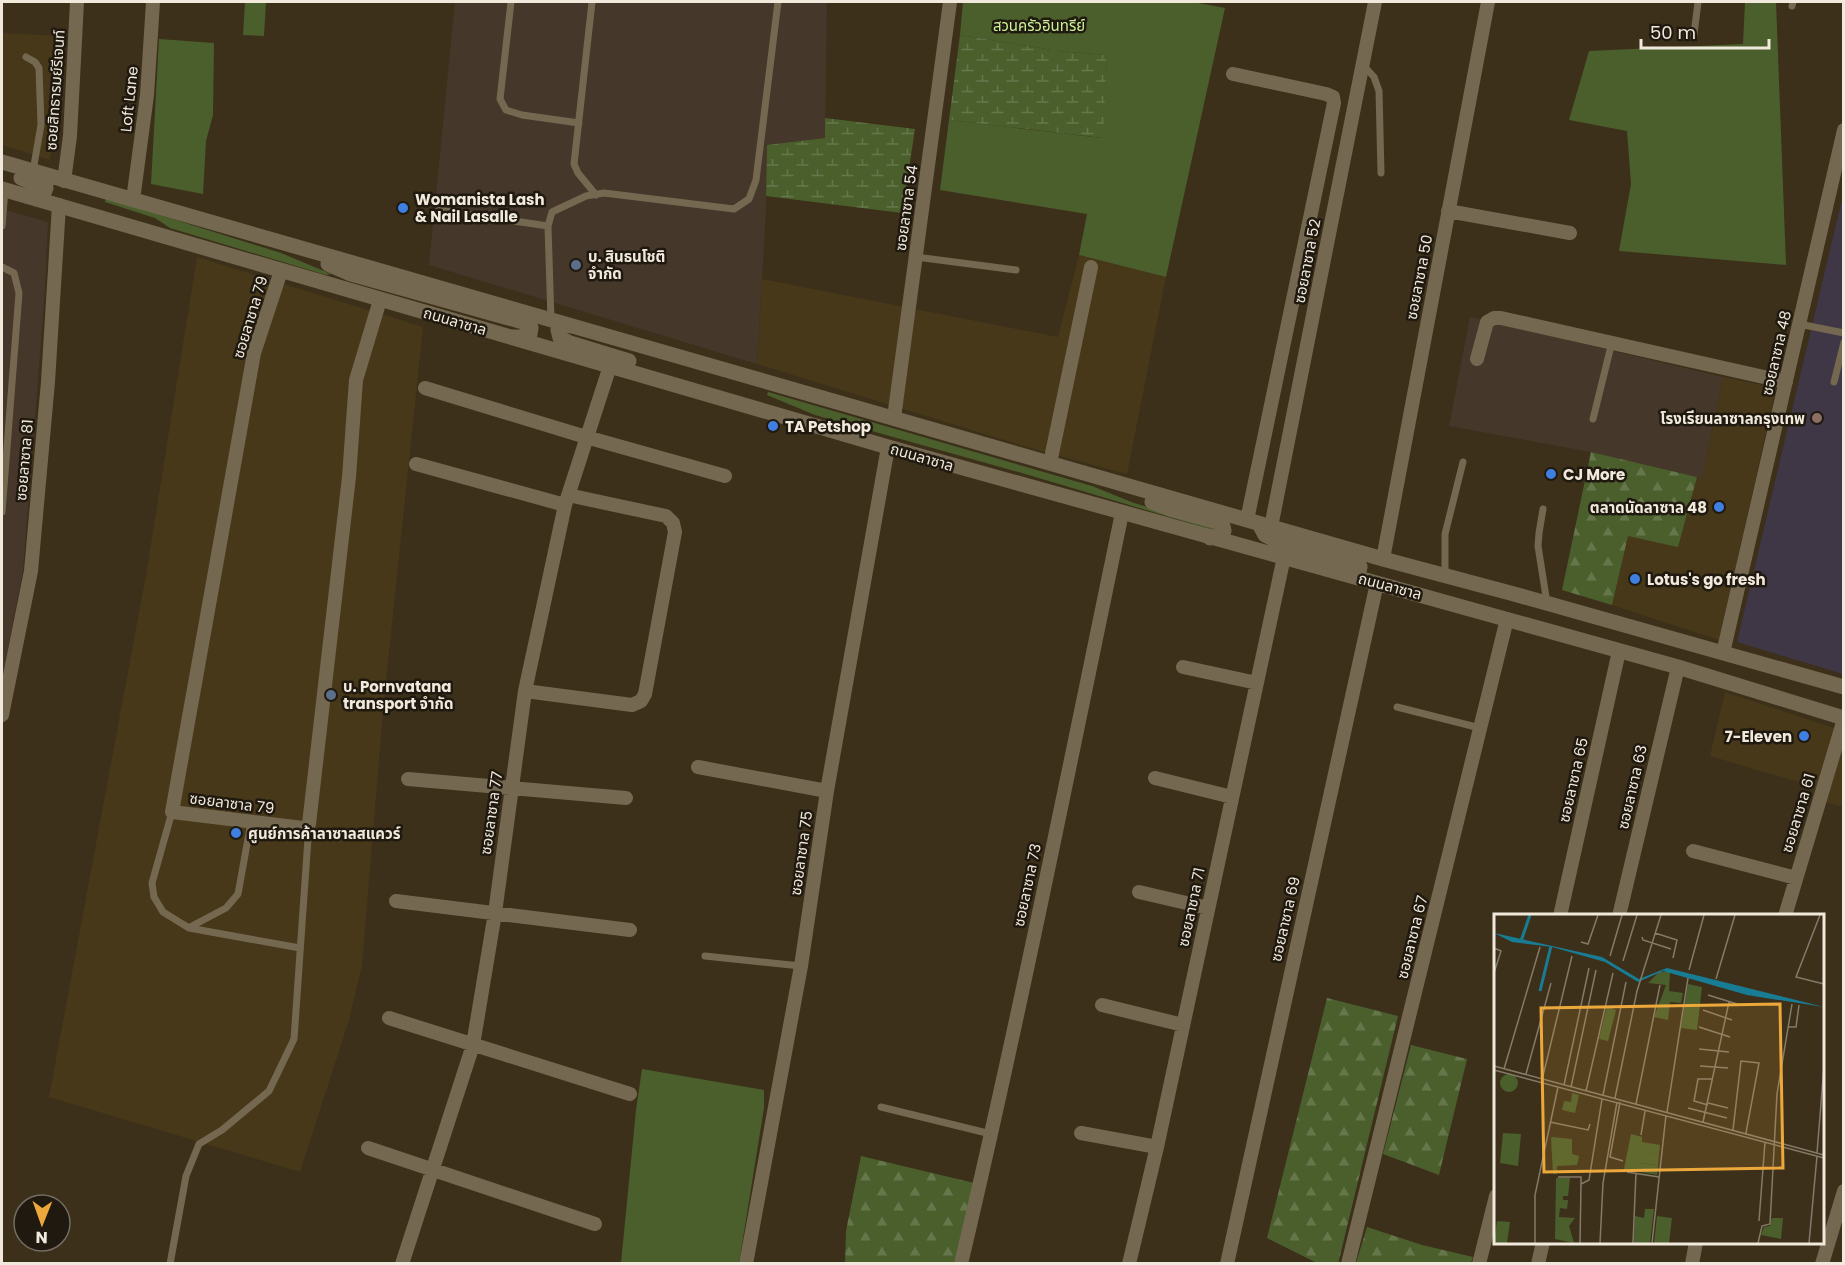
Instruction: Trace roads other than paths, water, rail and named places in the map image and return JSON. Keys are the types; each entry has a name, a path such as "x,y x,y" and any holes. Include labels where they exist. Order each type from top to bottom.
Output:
{"street":[{"name":"ซอยสิทธารมย์รีเจนท์","path":"64,181 70,136 78,2"},
{"name":"Loft Lane","path":"133,200 147,95 153,2"},
{"name":"ซอยลาซาล 54","path":"894,418 950,2"},
{"name":"ซอยลาซาล 52","path":"1259,524 1363,65 1375,2"},
{"name":"ซอยลาซาล 50","path":"1383,559 1488,2"},
{"path":"1233,74 1333,97 1334,103 1259,524 1265,535 1273,539 1343,559 1360,567 1359,572 1350,575"},
{"name":"ซอยลาซาล 48","path":"1723,653 1844,130"},
{"name":"ถนนลาซาล","path":"2,162 1259,524 1844,687"},
{"path":"2,171 46,188 44,193 36,199"},
{"path":"59,205 64,181"},
{"name":"ถนนลาซาล","path":"3,189 888,447 1678,667 1844,719"},
{"path":"107,192 82,191 75,193 74,197 146,220 155,233"},
{"name":"ซอยลาซาล 81","path":"2,715 31,571 48,382 59,205"},
{"path":"1448,211 1570,233"},
{"path":"291,245 351,274 523,322 531,328 530,334 522,337 508,337"},
{"path":"1050,463 1091,267"},
{"name":"ซอยลาซาล 79","path":"281,271 254,352 172,812 303,828 309,824"},
{"path":"309,824 348,488 356,380 380,300"},
{"path":"1478,359 1488,322 1494,318 1509,319 1786,382"},
{"path":"579,328 566,325 558,330 560,338 765,402 782,416"},
{"name":"ซอยลาซาล 77","path":"402,1263 473,1045 495,913 525,691 566,500 610,366"},
{"path":"425,388 725,476"},
{"name":"ซอยลาซาล 75","path":"746,1263 801,966 827,791 888,447"},
{"path":"416,464 566,500 666,516 673,523 675,532 645,694 641,701 632,705 525,691"},
{"path":"1112,481 1127,492 1148,501 1218,522 1224,526 1224,531 1210,538"},
{"name":"ซอยลาซาล 73","path":"961,1263 991,1134 1122,513"},
{"path":"1233,544 1259,524"},
{"name":"ซอยลาซาล 71","path":"1129,1263 1157,1147 1284,557"},
{"path":"1383,559 1390,575 1396,581 1480,604 1500,617"},
{"name":"ซอยลาซาล 69","path":"1227,1263 1377,583"},
{"name":"ซอยลาซาล 67","path":"1348,1263 1480,728 1500,617"},
{"name":"ซอยลาซาล 65","path":"1560,914 1619,651"},
{"path":"1183,667 1257,683"},
{"name":"ซอยลาซาล 63","path":"1619,914 1678,667"},
{"name":"ซอยลาซาล 61","path":"1785,914 1844,719"},
{"path":"698,767 827,791"},
{"path":"1155,778 1232,797"},
{"path":"408,779 626,798"},
{"path":"1693,850 1796,878"},
{"path":"1139,892 1208,908"},
{"path":"396,902 630,930"},
{"path":"1102,1005 1183,1025"},
{"path":"389,1018 630,1094"},
{"path":"1081,1133 1157,1147"},
{"path":"368,1148 595,1224"},
{"path":"1822,1263 1844,1191"},
{"path":"1479,1263 1494,1205"},
{"path":"1538,1263 1543,1244"},
{"path":"1692,1263 1695,1244"}],"lane":[{"path":"511,2 500,99 506,110 522,115 579,123"},
{"path":"592,2 574,164 578,173 596,195"},
{"path":"551,320 548,226 552,212 586,196 604,193 734,209 749,200 756,180 778,2"},
{"path":"1694,34 1698,2"},
{"path":"26,57 35,62 39,68 40,125 33,171"},
{"path":"1363,65 1374,77 1379,91 1381,173"},
{"path":"2,226 3,189"},
{"path":"439,210 548,226"},
{"path":"916,257 1016,270"},
{"path":"2,267 14,273 19,293 2,512"},
{"path":"1799,324 1844,333"},
{"path":"1593,419 1612,342"},
{"path":"1834,382 1844,342"},
{"path":"1445,577 1445,534 1463,462"},
{"path":"1543,509 1538,546 1547,603"},
{"path":"1397,707 1480,728"},
{"path":"172,812 152,883 154,897 163,912 189,928 300,948"},
{"path":"189,928 226,908 238,894 251,822"},
{"path":"170,1263 186,1176 199,1144 222,1130 269,1091 294,1039 309,824"},
{"path":"705,956 801,966"},
{"path":"881,1107 991,1134"}],"place":[{"name":"Womanista Lash & Nail Lasalle","path":"403,208"},
{"name":"บ. สินธนโชติ จำกัด","path":"576,265"},
{"name":"โรงเรียนลาซาลกรุงเทพ","path":"1817,418"},
{"name":"TA Petshop","path":"773,426"},
{"name":"CJ More","path":"1551,474"},
{"name":"ตลาดนัดลาซาล 48","path":"1719,507"},
{"name":"Lotus's go fresh","path":"1635,579"},
{"name":"บ. Pornvatana transport จำกัด","path":"331,695"},
{"name":"7-Eleven","path":"1804,736"},
{"name":"ศูนย์การค้าลาซาลสแควร์","path":"236,833"}],"park label":[{"name":"สวนครัวอินทรีย์","path":"1039,25"}]}
